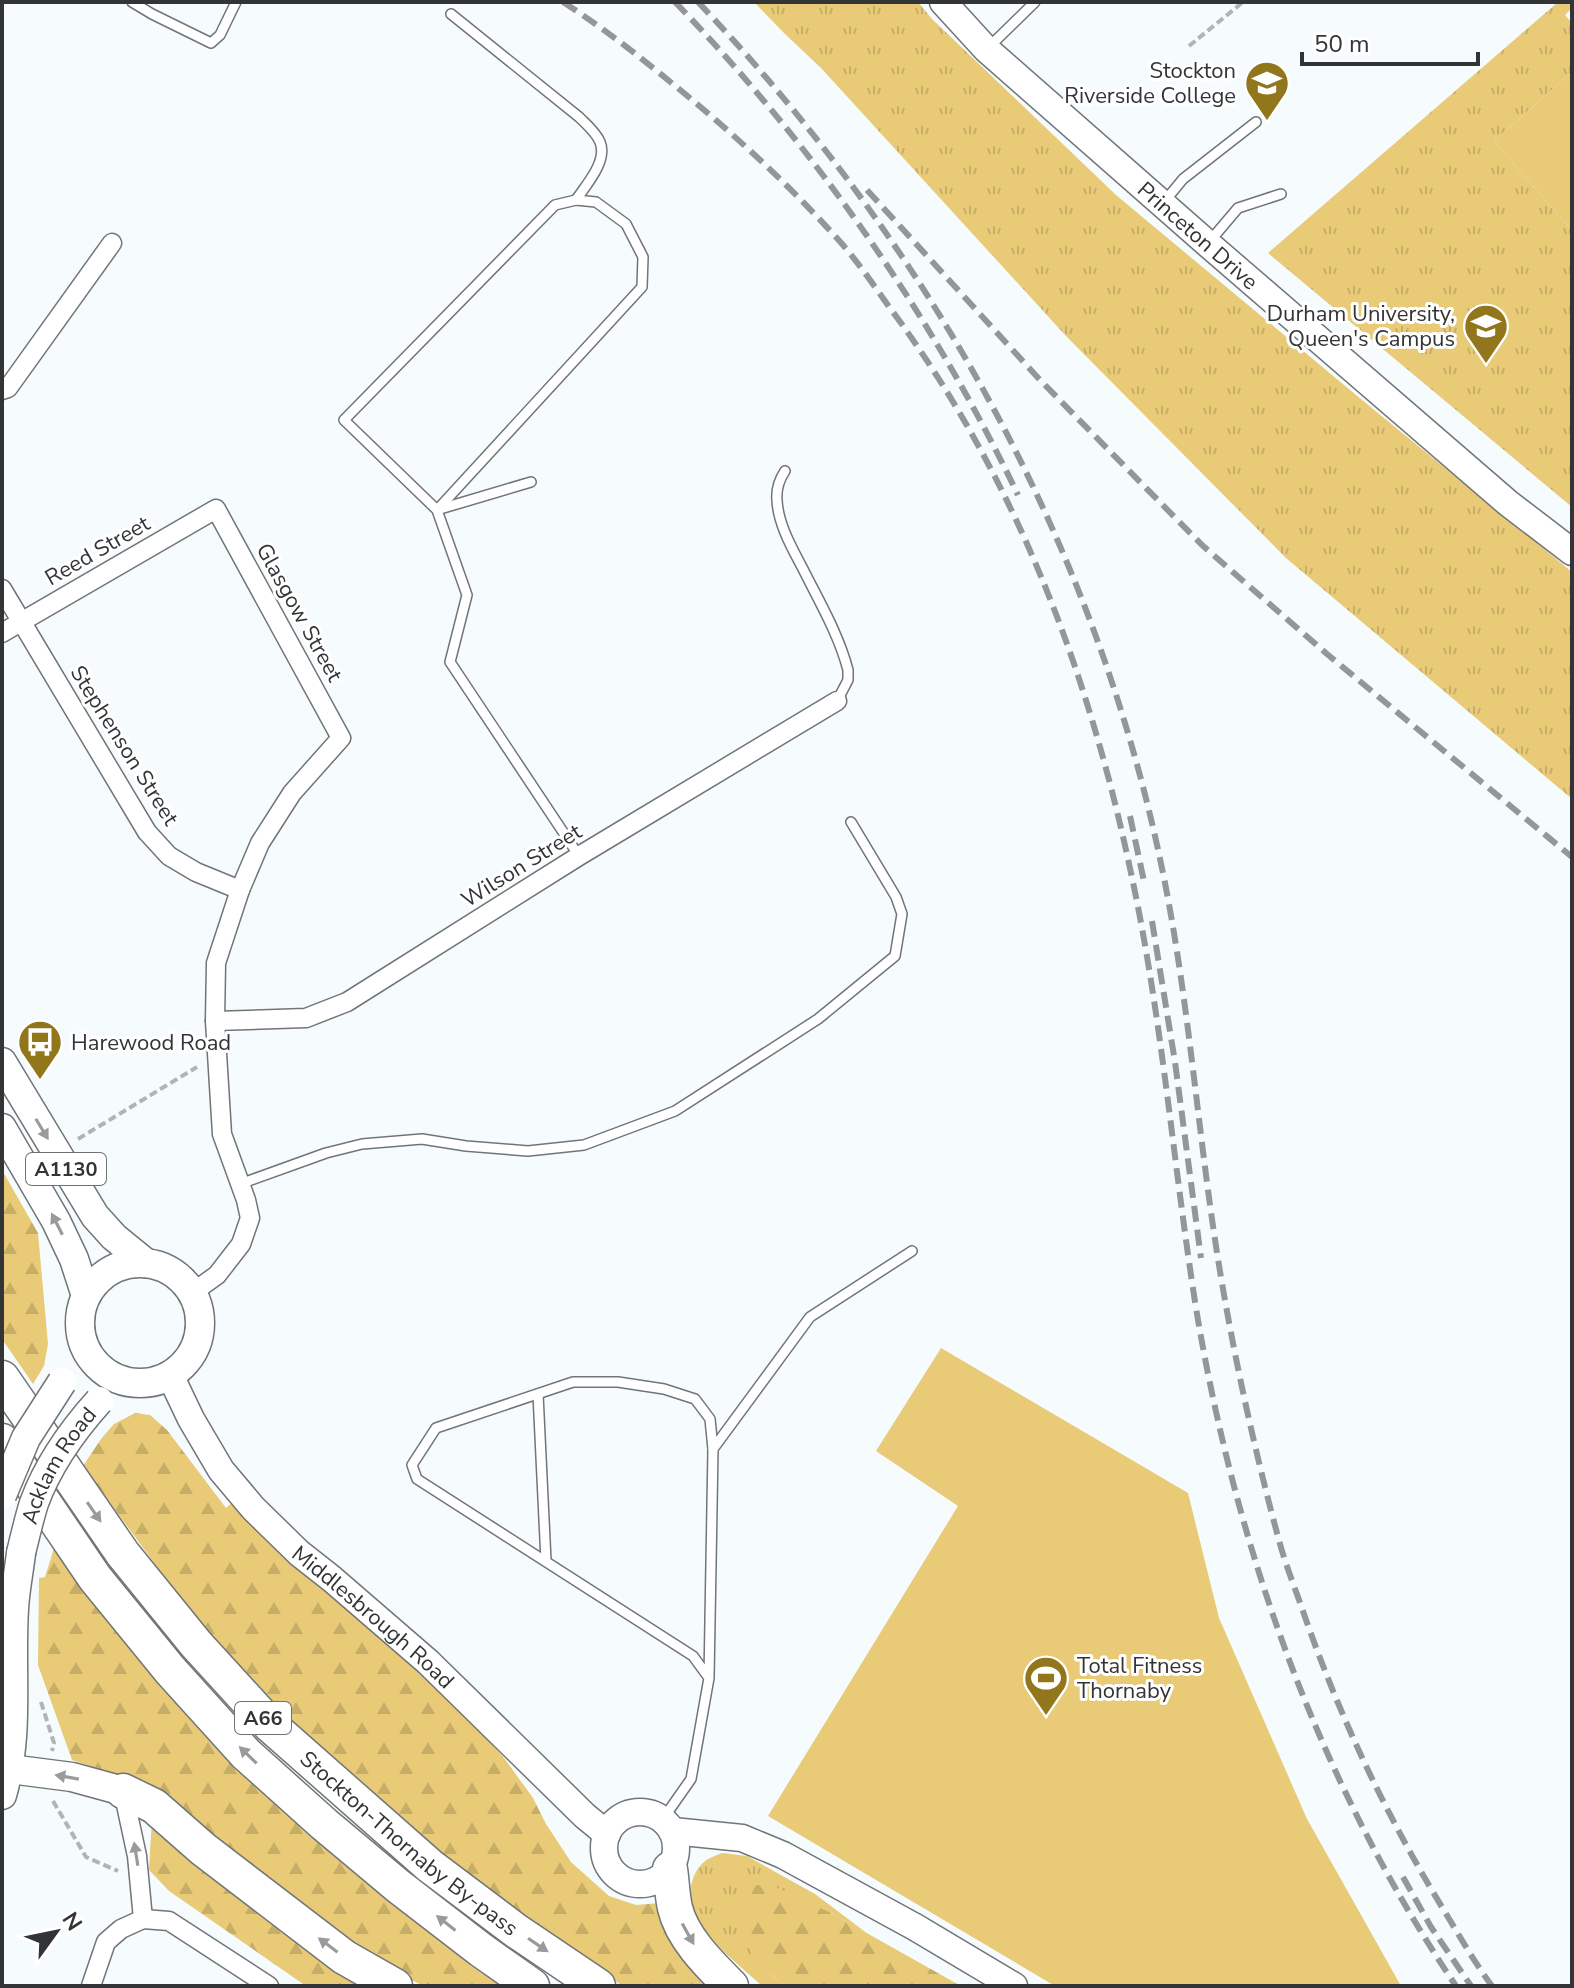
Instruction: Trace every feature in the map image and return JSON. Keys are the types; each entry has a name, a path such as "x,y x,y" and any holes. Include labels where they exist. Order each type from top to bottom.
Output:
{"highway":[{"name":"Stockton-Thornaby By-pass","path":"2,1378 123,1554 196,1644 270,1725 430,1866 515,1930 598,1986"},
{"name":"Stockton-Thornaby By-pass","path":"2,1441 95,1578 170,1670 246,1754 398,1886 532,1986"},
{"path":"123,1791 154,1806 203,1849 344,1957 395,1986"},
{"path":"670,1869 675,1911 692,1943 731,1986"}],"main road":[{"name":"Princeton Drive","path":"943,2 986,49 1162,204 1508,503 1572,552"},
{"name":"A1130","path":"2,1062 95,1216 114,1237 146,1263 165,1268 181,1278 192,1293"},
{"name":"A1130","path":"2,1128 56,1221 74,1259 86,1296 81,1310 82,1338"},
{"path":"86,1296 96,1281 111,1270 128,1263 146,1263"},
{"path":"82,1338 89,1355 117,1379 136,1383 170,1375 185,1363 195,1347 200,1329 199,1311 192,1293"},
{"name":"Acklam Road","path":"2,1495 26,1438 62,1382 82,1338"},
{"name":"Middlesbrough Road","path":"170,1375 221,1470 253,1508 299,1553 428,1662 607,1834"},
{"name":"Acklam Road","path":"5,1770 14,1707 14,1608 21,1553 34,1503 76,1426 99,1401 136,1383"},
{"path":"5,1770 72,1777 123,1791"},
{"path":"668,1825 677,1851 670,1869 662,1878 639,1885 628,1883 609,1868 604,1845 607,1834 612,1824 631,1813 653,1814 668,1825 710,1836 742,1838 783,1855 915,1927 1014,1986"}],"street":[{"path":"2,390 8,388 112,243"},
{"name":"Reed Street","path":"2,633 216,509"},
{"name":"Glasgow Street","path":"216,509 341,738 292,793 260,843 240,890"},
{"name":"Stephenson Street","path":"2,589 147,832 169,856 196,872 240,890"},
{"name":"Wilson Street","path":"215,1021 306,1018 347,1002 579,856 837,701"},
{"path":"192,1293 217,1275 241,1244 250,1218 222,1134 215,1021 216,963 240,890"},
{"path":"123,1791 137,1856 143,1919"},
{"path":"91,1986 106,1942 121,1929 143,1919 169,1921 269,1986"}],"lane":[{"path":"132,2 211,43 220,35 236,2"},
{"path":"986,49 1035,2"},
{"path":"451,14 594,131 601,143 602,156 576,200"},
{"path":"1162,204 1183,179 1256,122"},
{"path":"1208,244 1238,208 1281,194"},
{"path":"437,510 642,287 643,257 626,224 596,202 576,200 555,205 344,420 437,510 467,595 450,662 579,856"},
{"path":"785,471 777,490 781,521 823,608 848,670 848,680 837,701"},
{"path":"437,510 531,482"},
{"path":"240,1184 326,1153 362,1144 422,1139 528,1151 584,1145 675,1111 818,1019 895,956 902,914 896,897 851,822"},
{"path":"713,1449 810,1317 912,1251"},
{"path":"668,1825 691,1779 709,1678 713,1449 710,1419 695,1399 664,1389 618,1382 573,1382 436,1428 412,1465 417,1479 693,1656 709,1678"},
{"path":"538,1394 546,1561"}],"path":[{"path":"1189,46 1243,2"},
{"path":"46,1135 61,1124 73,1142 217,1055"},
{"path":"46,1774 50,1795 86,1857 139,1880"}],"green space":[{"path":"754,2 918,2 932,19 1116,195 1572,572 1572,799 1286,558 1066,336 821,68"},
{"name":"Durham University, Queen's Campus","path":"1558,2 1572,2 1572,8 1565,15 1572,23 1572,72 1494,141 1572,231 1572,507 1268,253"},
{"path":"1572,72 1572,231 1494,141"},
{"path":"2,1170 38,1233 48,1344 44,1366 33,1384 2,1339"},
{"name":"Total Fitness Thornaby","path":"941,1348 1188,1493 1219,1618 1307,1819 1401,1986 1055,1986 768,1816 958,1506 876,1451"},
{"path":"135,1413 150,1415 167,1430 226,1508 234,1501 461,1710 504,1758 533,1798 571,1862 609,1896 636,1905 660,1903 724,1986 623,1986 494,1900 290,1723 233,1662 179,1597 83,1466 114,1424"},
{"path":"54,1548 161,1681 505,1986 423,1986 390,1968 303,1910 132,1780 72,1760 38,1665 39,1578 45,1577"},
{"path":"152,1818 374,1986 306,1986 169,1891 149,1870"},
{"path":"722,1853 747,1856 815,1894 868,1934 831,1913 750,1919 767,1971 784,1986 762,1986 707,1935 692,1912 691,1888 695,1873 705,1861"},
{"path":"756,1885 773,1886 831,1913 961,1986 784,1986 767,1971 740,1937 750,1919 745,1905"}],"railway":[{"path":"563,2 632,51 716,121 791,190 843,245 934,372 974,438 1010,507 1069,649 1093,722 1131,873 1151,981 1196,1308 1234,1487 1260,1575 1324,1746 1363,1828 1407,1908 1456,1986"},
{"path":"675,2 775,114 866,235 948,362 1018,495"},
{"path":"698,2 782,96 859,195 930,299 993,407 1048,520 1096,636 1135,756 1164,878 1223,1289 1248,1417 1280,1544 1319,1655 1367,1768 1424,1877 1492,1986"},
{"path":"867,190 1040,380 1202,545 1327,654 1572,857"},
{"path":"1130,816 1145,886"},
{"path":"1152,921 1175,1062 1201,1258"},
{"path":"1403,1877 1431,1927 1471,1986"}],"place":[{"name":"Stockton Riverside College","path":"1267,122"},
{"name":"Durham University, Queen's Campus","path":"1486,365"},
{"name":"Harewood Road","path":"40,1081"},
{"name":"Total Fitness Thornaby","path":"1046,1717"}]}
